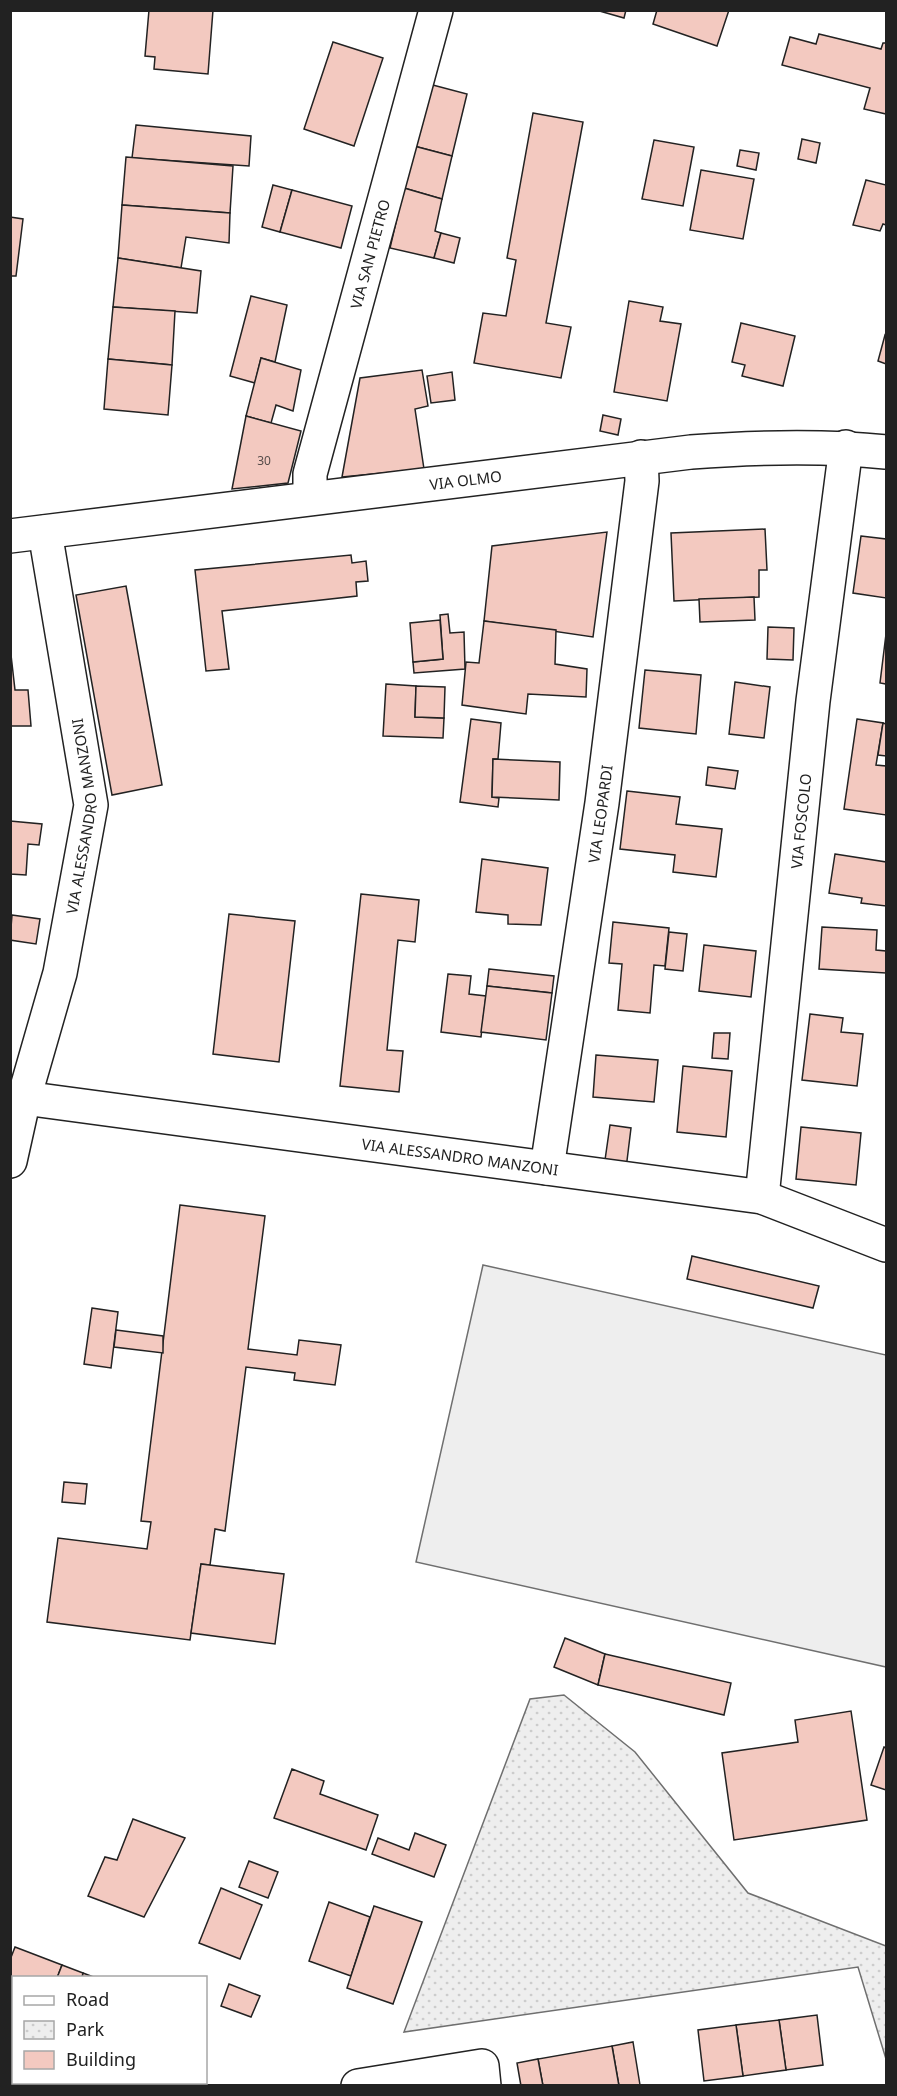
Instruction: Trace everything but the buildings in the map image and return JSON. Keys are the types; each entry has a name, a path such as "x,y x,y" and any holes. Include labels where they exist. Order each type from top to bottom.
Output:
{"street":[{"name":"VIA SAN PIETRO","path":"310,498 310,474 436,10"},
{"name":"VIA OLMO","path":"10,536 734,448 846,447 886,452"},
{"name":"VIA FOSCOLO","path":"762,1197 813,701 846,447"},
{"name":"VIA LEOPARDI","path":"547,1168 602,803 642,481 641,458"},
{"name":"VIA ALESSANDRO MANZONI","path":"10,1161 24,1098 60,973 91,806 45,532"},
{"name":"VIA ALESSANDRO MANZONI","path":"24,1098 762,1197 886,1245"},
{"path":"358,2085 482,2066 484,2085"}],"green space":[{"path":"483,1265 886,1355 886,1667 416,1562"},
{"path":"564,1695 635,1752 748,1893 886,1946 886,2059 858,1967 404,2032 530,1699"}]}
